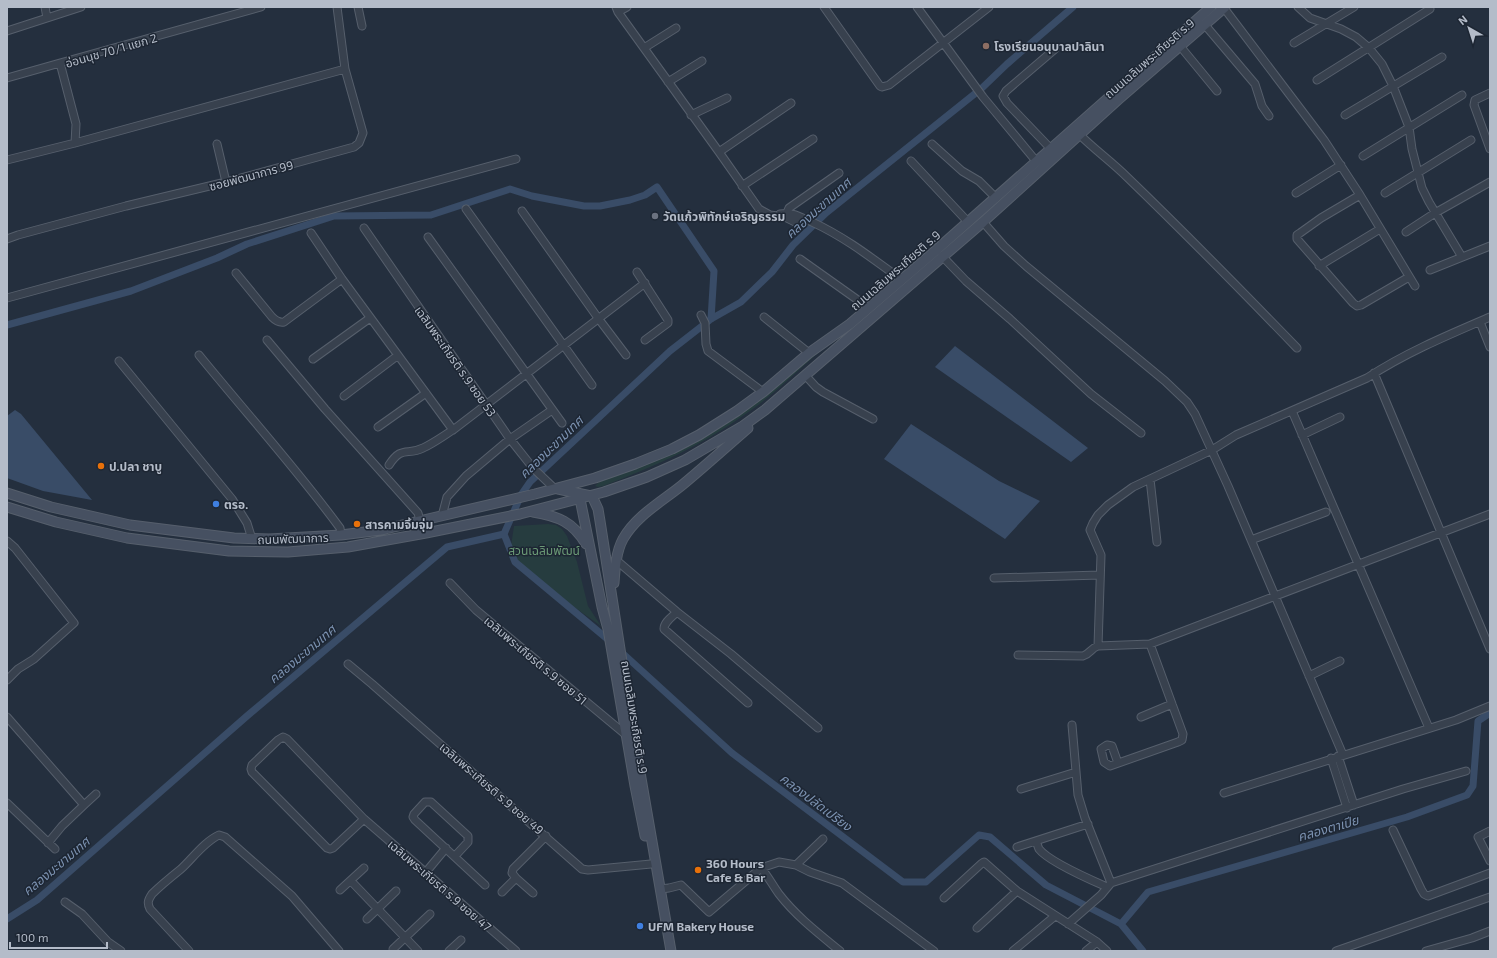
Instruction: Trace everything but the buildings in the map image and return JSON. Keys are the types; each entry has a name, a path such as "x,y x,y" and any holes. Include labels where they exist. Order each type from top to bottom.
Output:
{"main road":[{"name":"ถนนเฉลิมพระเกียรติ ร.9","path":"555,489 596,478 672,449 699,435 737,411 763,392 809,353 850,324 902,280 1211,7"},
{"name":"ถนนเฉลิมพระเกียรติ ร.9","path":"585,496 647,477 685,460 743,426 764,410 983,222 1225,7"},
{"path":"976,215 983,222"},
{"path":"613,597 616,560 623,539 632,526 706,465 748,428 764,410"},
{"path":"555,489 585,496 596,478"},
{"name":"ถนนพัฒนาการ","path":"7,493 51,507 130,525 234,538 269,539 341,535 381,530 555,489"},
{"name":"ถนนเฉลิมพระเกียรติ ร.9","path":"585,496 589,549 602,607 619,669 671,951"},
{"name":"ถนนเฉลิมพระเกียรติ ร.9","path":"585,496 598,509 613,597 618,637 619,669 625,734 651,864 665,951"},
{"name":"ถนนพัฒนาการ","path":"7,507 56,522 127,538 236,551 288,552 348,547 426,533 525,513 585,496"},
{"path":"525,513 553,515 560,518 579,533 589,549"}],"street":[{"path":"45,7 48,18"},
{"path":"7,31 80,7"},
{"name":"อ่อนนุช 70/1 แยก 2","path":"75,143 76,124 60,63 261,7"},
{"name":"ซอยพัฒนาการ 99","path":"7,239 126,206 226,182 354,147 359,143 363,133 345,69 337,7"},
{"path":"358,7 362,26"},
{"path":"627,7 617,10 759,210 770,215 798,215 850,242 902,280"},
{"path":"824,7 882,87 889,85 989,7"},
{"path":"917,7 983,97 1036,161"},
{"path":"1225,7 1320,134 1360,195 1415,286"},
{"path":"1298,7 1310,18 1341,29 1356,37 1369,48 1382,64 1393,86 1409,127 1422,188 1462,257"},
{"path":"1294,43 1354,7"},
{"path":"1317,80 1430,10"},
{"path":"1205,25 1221,46 1255,84 1262,106 1269,116"},
{"path":"644,48 676,28"},
{"path":"1180,46 1217,91"},
{"path":"1051,149 1007,103 1003,93 1055,49"},
{"path":"1345,115 1442,57"},
{"path":"668,82 702,62"},
{"path":"7,78 60,63"},
{"path":"7,160 75,143 345,69"},
{"path":"1490,93 1475,100 1474,105 1490,149"},
{"path":"1363,156 1462,95"},
{"path":"691,115 727,98"},
{"path":"719,152 791,103"},
{"path":"1080,135 1097,152 1114,164 1195,243 1297,348"},
{"path":"742,186 813,139"},
{"path":"1385,193 1471,140"},
{"path":"217,144 226,182"},
{"path":"932,144 962,171 979,181 996,198"},
{"path":"7,298 516,159"},
{"path":"911,161 968,222"},
{"path":"1296,193 1341,165"},
{"path":"785,215 789,208 839,173"},
{"path":"1406,232 1490,182"},
{"path":"1360,195 1321,218 1298,235 1297,239 1319,266 1356,306 1361,305 1409,276"},
{"path":"466,209 592,386"},
{"path":"522,211 626,355"},
{"path":"983,222 1004,246 1026,266 1179,393 1195,414 1212,450 1309,676 1337,757 1350,806"},
{"name":"เฉลิมพระเกียรติ ร.9 ซอย 53","path":"364,228 510,439 533,468 555,489"},
{"path":"1319,266 1380,228"},
{"path":"311,233 397,356 453,430"},
{"path":"428,237 562,423"},
{"path":"1430,270 1490,246"},
{"path":"942,256 966,281 1010,319 1091,394 1141,433"},
{"path":"800,259 869,308"},
{"path":"637,272 668,320 668,323 645,340"},
{"path":"236,273 272,317 281,323 342,279"},
{"path":"389,465 398,453 406,451 414,452 424,448 453,430 645,283"},
{"path":"701,315 705,323 706,348 763,392"},
{"path":"764,317 809,353"},
{"path":"313,359 370,318"},
{"path":"1098,646 1101,555 1090,530 1098,515 1108,505 1133,487 1212,450 1236,436 1367,378 1434,342 1490,318"},
{"path":"1480,322 1490,347"},
{"path":"267,340 325,409 418,514 420,521"},
{"path":"199,355 262,433 310,488 340,528 341,535"},
{"path":"344,396 397,356"},
{"path":"119,361 232,499 247,522 252,538"},
{"path":"1374,373 1490,649"},
{"path":"805,375 823,392 873,419"},
{"path":"378,427 426,393"},
{"path":"442,516 447,497 466,476 510,439 552,410"},
{"path":"1292,410 1429,728"},
{"path":"1302,435 1340,418"},
{"path":"1150,479 1157,542"},
{"path":"1251,540 1326,512"},
{"path":"1018,655 1083,656 1089,654 1094,647 1098,646 1150,644 1490,514"},
{"path":"7,540 74,623 34,659 18,669 7,680"},
{"path":"616,560 677,612 731,654 818,728"},
{"path":"994,578 1100,575"},
{"name":"เฉลิมพระเกียรติ ร.9 ซอย 51","path":"450,583 476,610 625,734"},
{"path":"677,612 668,621 664,629 748,703"},
{"path":"1118,763 1182,740 1183,734 1150,644"},
{"path":"1309,676 1340,662"},
{"name":"เฉลิมพระเกียรติ ร.9 ซอย 49","path":"348,664 582,869 588,870 651,864"},
{"path":"1141,717 1172,704"},
{"path":"1224,792 1456,720 1490,706"},
{"path":"7,717 84,805"},
{"path":"1072,725 1078,795 1109,885"},
{"name":"เฉลิมพระเกียรติ ร.9 ซอย 47","path":"364,819 333,848 327,848 252,772 252,765 278,740 283,737 287,739 364,819 516,951"},
{"path":"1068,924 1109,885 1350,806 1466,771"},
{"path":"1021,789 1076,772"},
{"path":"48,843 62,826 96,794"},
{"path":"455,856 468,842 468,836 431,802 425,802 413,817 485,885"},
{"path":"7,803 56,849"},
{"path":"1017,847 1086,821"},
{"path":"1393,830 1422,892 1428,896 1490,873"},
{"path":"1490,831 1478,837 1490,861"},
{"path":"189,951 150,909 148,900 152,894 182,868 193,856 214,838 220,836 225,837 292,896 339,951"},
{"path":"533,893 512,873 513,869 546,836"},
{"path":"796,864 823,839"},
{"path":"1036,841 1039,849 1045,855 1078,874 1109,885"},
{"path":"426,872 446,848"},
{"path":"660,889 681,884 709,912 761,868 778,862 796,864 810,872 842,883 934,951"},
{"path":"944,898 984,862 1017,891 1097,942 1107,951"},
{"path":"340,890 364,868"},
{"path":"761,868 788,905 803,920 840,951"},
{"path":"502,892 516,878"},
{"path":"351,881 418,951"},
{"path":"367,919 396,891"},
{"path":"977,928 1017,891"},
{"path":"1336,951 1490,897"},
{"path":"65,902 82,914 108,942 121,951"},
{"path":"393,949 430,914"},
{"path":"1013,951 1055,916"},
{"path":"1426,951 1472,938 1490,931"},
{"path":"449,951 461,940"},
{"path":"1086,951 1097,942"}],"green space":[{"path":"818,351 817,354 783,385 730,425 696,445 659,463 603,486 595,486 599,482 660,458"},
{"name":"สวนเฉลิมพัฒน์","path":"556,525 562,529 567,536 577,562 588,606 601,626 564,600 525,569 514,556 511,546 514,526"}],"water":[{"path":"955,346 1088,448 1071,462 935,367"},
{"path":"15,410 21,414 92,500 43,491 7,478 7,416"},
{"path":"911,424 999,481 1040,501 1005,539 884,459"}],"waterway":[{"name":"คลองมะขามเทศ","path":"504,534 521,495 530,482 670,351 711,319 741,302 772,272 793,245 826,213 982,88 1007,64 1073,7"},
{"path":"7,325 131,291 217,258 247,244 334,216 431,215 510,189 532,196 584,206 600,206 630,200 645,195 657,187 714,271 711,319"},
{"name":"คลองปลัดเปรียง","path":"504,534 515,562 611,642"},
{"name":"คลองมะขามเทศ","path":"7,919 37,900 247,716 447,547 504,534"},
{"name":"คลองปลัดเปรียง","path":"619,650 732,753 903,882 926,882 979,835 990,837 1046,885 1121,924 1143,951"},
{"name":"คลองตาเปีย","path":"1121,924 1148,892 1407,817 1467,795 1473,786 1478,721 1490,713"}],"place":[{"name":"โรงเรียนอนุบาลปาลินา","path":"986,46"},
{"name":"วัดแก้วพิทักษ์เจริญธรรม","path":"655,216"},
{"name":"ป.ปลา ชาบู","path":"101,466"},
{"name":"ตรอ.","path":"216,504"},
{"name":"สารคามจิ้มจุ่ม","path":"357,524"},
{"name":"360 Hours Cafe & Bar","path":"698,870"},
{"name":"UFM Bakery House","path":"640,926"}]}
